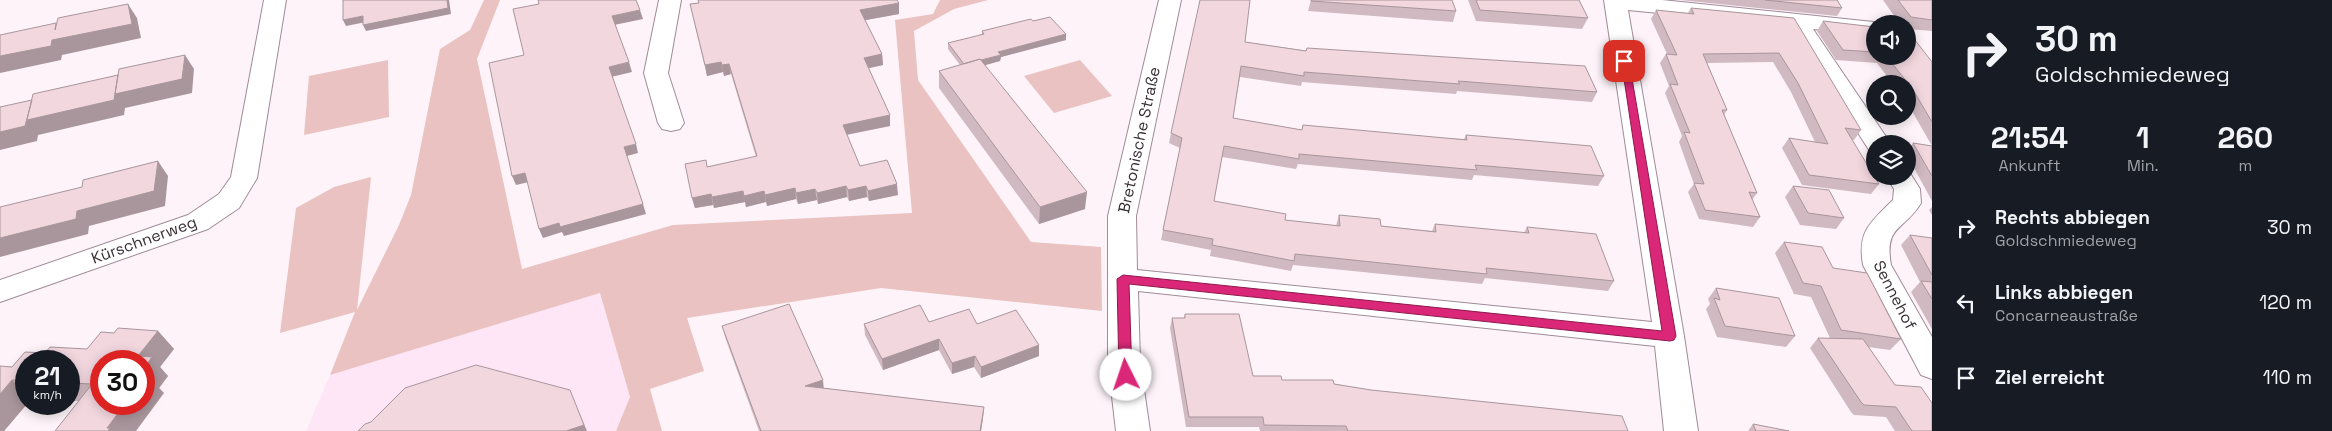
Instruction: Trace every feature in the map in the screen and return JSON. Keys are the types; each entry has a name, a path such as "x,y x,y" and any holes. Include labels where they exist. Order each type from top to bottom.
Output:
{"street":[{"name":"Kürschnerweg","path":"0,291 198,222 229,201 244,178 275,0"},
{"path":"670,0 656,73 671,123"},
{"name":"Bretonische Straße","path":"1133,431 1124,362 1123,201 1170,0"},
{"path":"1681,431 1670,336 1616,1 1866,27"},
{"path":"1797,21 1872,135"},
{"name":"Sennehof","path":"1904,185 1907,203 1877,233 1872,247 1877,265 1932,366"},
{"path":"1123,279 1670,336"}],"shaded area":[{"path":"484,0 500,0 477,59 522,269 673,225 912,213 895,20 933,14 940,0 988,0 954,9 914,31 918,80 1031,242 1101,247 1102,311 881,288 687,318 704,371 650,389 662,431 616,431 630,397 600,293 330,375 355,312 280,333 296,208 334,187 371,177 357,310 399,225 411,195 440,49 470,30"},
{"path":"388,60 389,117 304,135 309,76"},
{"path":"1080,60 1112,96 1054,113 1024,76"},
{"path":"600,293 630,397 616,431 306,431 330,375"}],"building":[{"path":"343,0 447,0 448,8 363,25 363,16 343,20"},
{"path":"538,0 636,0 640,10 612,16 629,62 609,67 636,144 624,147 643,204 560,227 559,223 539,229 525,173 512,176 489,63 524,55 513,9 539,4"},
{"path":"698,0 897,0 899,3 860,10 882,54 864,58 890,115 843,125 860,166 887,160 897,184 868,191 866,186 848,190 846,186 817,193 815,189 796,193 795,188 765,195 764,191 744,196 743,191 712,197 711,194 692,198 685,164 706,160 707,167 757,156 729,64 722,65 721,62 705,65 690,4 699,3"},
{"path":"1200,0 1250,0 1245,42 1306,51 1307,48 1585,66 1597,92 1458,81 1460,84 1304,72 1304,76 1241,66 1233,118 1302,130 1303,125 1467,140 1466,135 1591,146 1604,176 1475,165 1477,170 1299,154 1299,159 1224,146 1214,201 1286,214 1285,220 1340,226 1339,215 1380,219 1381,226 1436,232 1435,224 1529,233 1527,227 1596,234 1614,281 1486,268 1487,274 1295,254 1294,261 1212,245 1213,239 1163,230 1182,138 1171,133"},
{"path":"1452,0 1456,11 1311,1"},
{"path":"1476,0 1579,0 1588,18 1480,10"},
{"path":"1765,0 1837,0 1842,8"},
{"path":"1898,0 1932,0 1932,20 1909,15"},
{"path":"128,4 132,24 52,40 51,46 0,56 0,35 56,23 55,30 58,18"},
{"path":"1691,8 1794,18 1861,130 1845,128 1866,163 1866,182 1809,175 1789,138 1828,144 1798,83 1779,53 1703,54 1727,110 1722,110 1757,193 1749,192 1760,217 1705,210 1694,183 1704,184 1684,132 1690,133 1670,84 1678,85 1666,54 1677,55 1656,10 1694,14"},
{"path":"1050,17 1066,34 998,52 1001,55 964,64 948,43 984,34 982,31 1031,19 1033,21"},
{"path":"1823,21 1866,26 1866,51 1843,50"},
{"path":"1916,41 1932,62 1932,122 1916,95 1916,75 1901,75 1893,65 1916,65"},
{"path":"185,55 182,79 115,94 119,69"},
{"path":"980,59 1087,192 1040,207 939,71"},
{"path":"118,75 114,100 27,120 33,94"},
{"path":"32,100 25,126 0,132 0,107"},
{"path":"1916,143 1932,146 1932,176 1916,148"},
{"path":"158,161 154,191 77,211 76,219 0,238 0,207 82,187 83,180"},
{"path":"1793,186 1829,190 1844,218 1808,213"},
{"path":"1910,235 1932,238 1932,275"},
{"path":"1784,242 1822,247 1833,268 1867,273 1901,339 1841,330 1821,286 1803,283"},
{"path":"1921,281 1932,282 1932,299"},
{"path":"1716,288 1779,298 1795,336 1725,326 1714,298 1720,300"},
{"path":"789,304 823,380 805,386 984,407 980,431 761,431 722,326"},
{"path":"920,305 929,322 969,309 977,324 1016,310 1039,345 981,367 975,356 952,363 939,339 882,359 864,324"},
{"path":"1185,314 1239,314 1253,376 1281,376 1282,380 1333,380 1334,384 1371,390 1622,416 1628,431 1348,431 1346,426 1264,425 1263,417 1189,417 1172,318 1185,318"},
{"path":"118,328 158,331 143,350 90,350 90,384 80,383 80,350 48,350 50,347 87,349 101,332 114,333"},
{"path":"1818,338 1863,339 1895,385 1921,387 1932,403 1932,431 1912,431 1896,407 1864,405"},
{"path":"15,364 15,380 12,380 0,394 0,366 12,367"},
{"path":"476,365 570,390 584,425 566,431 358,431 365,424 371,422 405,388"},
{"path":"90,387 90,415 117,415 107,428 110,428 108,431 55,431 68,415 80,415 80,399"},
{"path":"1753,424 1789,431 1756,431"}],"route":[{"path":"1126,375 1122,301 1123,279 1670,336 1624,61"}]}
